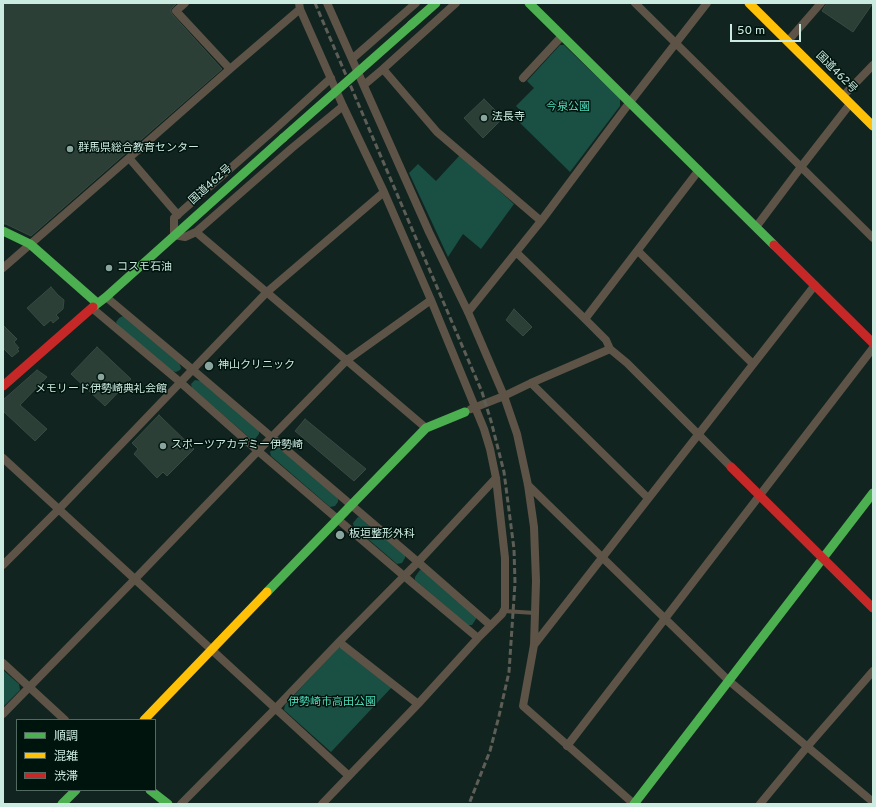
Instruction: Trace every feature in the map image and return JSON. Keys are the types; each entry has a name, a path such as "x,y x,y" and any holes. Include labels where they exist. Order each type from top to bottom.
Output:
{"main road":[{"name":"国道462号","path":"3,386 106,297 174,234 436,3"},
{"path":"529,3 700,170 873,343"},
{"name":"国道462号","path":"749,3 873,126"},
{"path":"3,230 30,244 94,306"},
{"path":"145,719 426,428 465,412"},
{"path":"731,467 873,608"},
{"path":"634,804 873,493"},
{"path":"62,804 75,791"},
{"path":"151,791 168,804"}],"street":[{"path":"185,3 176,11 230,68"},
{"path":"327,3 429,232 468,312 504,396 517,434 528,485 534,527 536,581 534,645 522,706 634,804"},
{"path":"352,59 416,3"},
{"path":"364,85 456,3"},
{"path":"635,3 873,238"},
{"path":"468,312 541,221 630,102 707,3"},
{"path":"788,41 821,3"},
{"path":"3,268 299,6 343,106 384,192 431,300 484,429 496,478 505,558 505,608 502,614 322,804"},
{"path":"523,78 562,36"},
{"path":"843,96 873,65"},
{"path":"383,68 437,132 541,221"},
{"path":"331,78 174,218 174,234 185,237 196,232 292,148 343,106"},
{"path":"756,227 850,104"},
{"path":"129,158 178,215"},
{"path":"585,319 700,170"},
{"path":"3,565 59,509 267,292 384,192"},
{"path":"196,232 426,428"},
{"path":"638,251 753,364"},
{"path":"516,252 606,340 610,349 627,363 731,467"},
{"path":"534,645 815,285"},
{"path":"106,297 490,625"},
{"path":"3,714 347,360 431,300"},
{"path":"94,306 258,451 478,638"},
{"path":"567,746 873,348"},
{"path":"465,412 610,349"},
{"path":"531,383 648,498"},
{"path":"3,458 349,776"},
{"path":"181,804 418,562 496,478"},
{"path":"528,485 728,680 873,802"},
{"path":"339,642 418,704"},
{"path":"3,663 65,719"},
{"path":"760,804 873,671"}],"lane":[{"path":"504,611 535,613"}],"green space":[{"name":"今泉公園","path":"560,45 564,45 620,99 620,106 570,172 519,122 525,115 516,106 534,88 527,81"},
{"path":"460,155 514,204 481,249 463,234 448,257 409,173 418,164 436,181"},
{"path":"125,316 179,362 181,368 180,370 176,372 171,371 118,326 116,322"},
{"path":"195,380 201,381 259,430 259,434 255,439 251,439 192,388 191,384"},
{"path":"277,447 336,496 338,502 335,506 330,507 271,456 270,452"},
{"path":"358,517 363,518 405,555 402,563 397,564 354,527 353,523"},
{"path":"420,570 423,570 476,616 476,619 472,625 468,625 415,580 415,577"},
{"name":"伊勢崎市高田公園","path":"338,648 343,648 392,687 331,752 284,710 285,705"},
{"path":"3,670 19,684 20,690 3,707"}],"building":[{"name":"群馬県総合教育センター","path":"3,3 177,3 171,9 172,14 222,69 31,236 3,224"},
{"path":"827,3 873,3 853,32 822,11"},
{"name":"法長寺","path":"484,99 503,118 483,138 464,118"},
{"path":"51,287 64,300 63,309 56,315 59,318 53,323 51,320 44,326 27,308"},
{"path":"514,309 532,327 523,336 506,320"},
{"path":"3,325 17,339 14,342 19,348 17,349 19,351 12,357 3,348"},
{"name":"メモリード伊勢崎典礼会館","path":"97,347 131,379 105,406 71,374"},
{"path":"37,370 47,377 20,405 47,429 35,441 3,411 3,400"},
{"name":"スポーツアカデミー伊勢崎","path":"159,415 194,449 167,476 163,472 157,478 134,454 138,449 132,443"},
{"path":"305,419 366,469 354,481 295,431"}],"railway":[{"path":"315,3 482,392 504,472 514,549 515,583 509,672 490,751 469,804"}],"traffic: fast":[{"path":"411,25 436,3"},
{"path":"529,3 774,245"},
{"path":"283,138 411,25"},
{"path":"93,307 283,138"},
{"path":"3,231 30,244 97,303"},
{"path":"267,592 426,428 465,412"},
{"path":"634,804 873,493"},
{"path":"62,804 75,791"},
{"path":"151,791 168,804"}],"traffic: slow":[{"path":"749,3 873,126"},
{"path":"145,719 267,592"}],"traffic: jam":[{"path":"774,245 873,343"},
{"path":"3,386 93,307"},
{"path":"731,467 873,608"}],"place":[{"name":"法長寺","path":"484,118"},
{"name":"群馬県総合教育センター","path":"70,149"},
{"name":"コスモ石油","path":"109,268"},
{"name":"神山クリニック","path":"209,366"},
{"name":"メモリード伊勢崎典礼会館","path":"101,377"},
{"name":"スポーツアカデミー伊勢崎","path":"163,446"},
{"name":"板垣整形外科","path":"340,535"}]}
